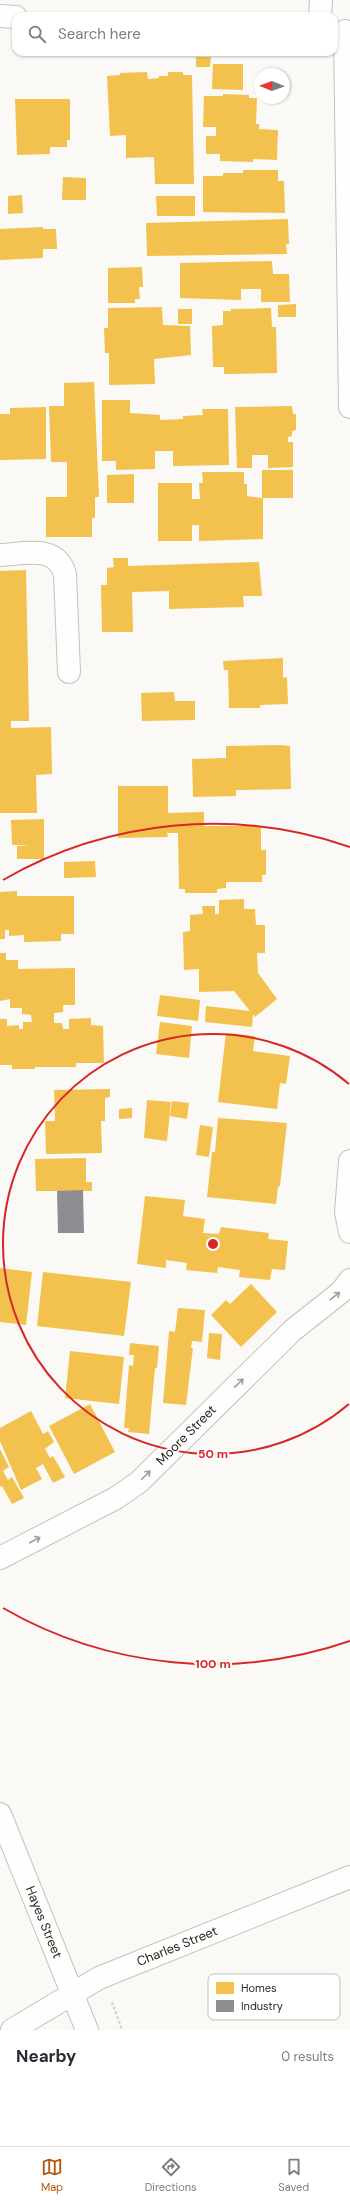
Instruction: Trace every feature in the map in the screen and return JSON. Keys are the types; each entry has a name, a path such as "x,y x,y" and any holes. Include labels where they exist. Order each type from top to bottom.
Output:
{"street":[{"path":"320,12 321,0"},
{"path":"0,16 12,17"},
{"path":"343,31 350,407"},
{"path":"0,555 44,553 56,558 62,564 66,574 69,672"},
{"path":"350,1161 346,1212 350,1232"},
{"name":"Moore Street","path":"0,1558 116,1498 139,1482 293,1330 341,1292 350,1280"},
{"name":"Hayes Street","path":"0,1814 87,2030"},
{"name":"Charles Street","path":"12,2030 99,1978 350,1877"}],"path":[{"path":"118,2000 111,2003 122,2030"}],"building: Homes":[{"path":"196,57 211,57 210,67 196,67"},
{"path":"213,64 243,64 243,90 212,89"},
{"path":"147,72 148,79 159,78 159,76 168,76 168,72 183,72 183,75 192,75 194,184 155,184 154,157 126,158 126,135 110,136 107,76 120,75 120,73"},
{"path":"223,94 249,95 249,98 254,98 254,104 257,104 256,124 259,124 259,129 278,130 277,160 253,159 253,162 220,161 220,154 206,154 206,136 216,136 216,127 203,127 204,96 223,96"},
{"path":"15,99 70,99 70,140 67,140 67,147 50,147 50,154 17,155"},
{"path":"243,170 278,170 278,181 284,181 285,213 203,212 203,176 223,176 223,173 243,173"},
{"path":"63,177 86,178 86,200 62,200"},
{"path":"22,195 23,213 8,214 8,196"},
{"path":"156,196 195,196 195,216 157,216"},
{"path":"288,219 289,244 286,244 287,254 147,256 146,223"},
{"path":"43,227 43,229 56,229 57,249 43,249 43,258 0,260 0,229"},
{"path":"272,261 273,274 289,274 290,302 261,302 261,289 241,289 241,300 180,298 180,263"},
{"path":"142,267 143,287 139,287 140,299 135,299 135,303 108,303 108,268"},
{"path":"296,304 296,317 278,317 278,305"},
{"path":"162,307 163,325 190,326 191,355 154,359 155,384 109,385 109,353 105,353 104,328 108,328 108,308"},
{"path":"271,308 272,327 276,327 277,373 224,374 224,367 213,367 212,326 223,325 223,311 231,311 231,309"},
{"path":"178,309 192,309 192,324 178,324"},
{"path":"94,382 99,497 95,497 95,518 92,518 92,537 46,537 46,497 67,497 67,462 51,462 49,406 64,406 64,383"},
{"path":"102,400 130,400 130,413 160,415 160,420 183,419 183,416 203,415 202,409 228,409 229,465 173,466 173,451 155,451 155,469 116,470 116,461 102,461"},
{"path":"292,406 293,414 296,414 296,430 292,431 292,436 288,437 288,442 293,442 293,467 268,468 268,455 252,455 252,468 237,468 235,407"},
{"path":"46,407 46,459 0,460 0,414 10,414 10,408"},
{"path":"262,470 293,470 293,498 263,498 263,539 199,541 199,525 192,525 192,541 158,541 158,483 192,483 192,499 200,499 199,483 203,483 202,472 244,472 244,484 247,484 247,496 262,498"},
{"path":"134,474 134,503 107,503 107,475"},
{"path":"113,558 128,558 128,566 259,562 262,596 243,596 244,607 169,609 169,591 132,592 133,632 102,632 101,585 107,585 107,568 114,567"},
{"path":"26,570 29,721 11,721 11,728 51,727 52,774 36,775 37,813 0,813 0,571"},
{"path":"283,658 283,678 287,677 288,704 260,705 260,708 229,708 228,670 224,670 223,661"},
{"path":"174,692 175,701 195,701 195,720 142,721 141,693"},
{"path":"226,746 290,746 291,789 236,790 236,796 193,797 192,759 226,758"},
{"path":"118,786 168,786 168,813 204,812 204,826 261,826 261,850 266,850 266,875 262,875 262,882 226,882 226,888 217,889 217,893 185,893 185,889 179,889 178,833 167,833 168,837 118,838"},
{"path":"44,819 44,859 17,859 17,846 30,845 12,845 11,820"},
{"path":"95,861 96,877 64,878 64,862"},
{"path":"17,891 17,896 74,896 74,934 61,934 61,941 24,942 24,935 9,936 9,930 5,930 5,939 0,939 0,892"},
{"path":"244,899 244,909 255,909 256,925 265,925 265,953 257,953 258,973 277,999 255,1017 253,1014 252,1027 205,1022 206,1006 250,1011 234,991 199,992 199,969 184,970 183,932 190,931 190,915 203,914 202,906 215,906 215,914 219,914 219,900"},
{"path":"0,953 6,953 6,960 18,960 18,969 75,968 75,1005 63,1005 63,1012 54,1013 54,1023 62,1023 63,1029 69,1029 69,1019 91,1018 91,1025 103,1026 104,1063 76,1063 76,1067 35,1067 35,1069 12,1069 12,1065 0,1065 0,1019 7,1019 7,1026 19,1025 19,1029 23,1029 23,1022 32,1022 31,1015 22,1014 22,1008 10,1008 10,999 0,1001"},
{"path":"160,995 200,1000 198,1021 157,1016"},
{"path":"160,1022 192,1026 189,1058 156,1054"},
{"path":"226,1033 255,1036 253,1051 290,1056 286,1084 280,1083 277,1109 218,1102"},
{"path":"110,1089 110,1097 105,1098 105,1121 101,1121 102,1153 46,1154 45,1121 55,1121 54,1090"},
{"path":"147,1100 171,1102 167,1141 144,1138"},
{"path":"172,1101 189,1103 187,1119 170,1116"},
{"path":"132,1108 132,1118 119,1119 119,1109"},
{"path":"218,1118 287,1123 280,1186 278,1187 276,1204 207,1197 212,1152 215,1152"},
{"path":"200,1125 213,1127 209,1157 196,1155"},
{"path":"86,1158 86,1182 92,1182 92,1191 36,1191 35,1159"},
{"path":"145,1196 185,1200 183,1216 205,1219 203,1233 219,1234 221,1227 269,1233 268,1239 288,1241 285,1270 272,1269 270,1280 239,1277 240,1270 218,1267 217,1273 186,1270 187,1263 166,1260 166,1268 137,1264"},
{"path":"0,1268 32,1272 26,1325 0,1322"},
{"path":"43,1272 131,1282 124,1336 37,1326"},
{"path":"251,1284 277,1312 241,1347 211,1315 226,1300 230,1304"},
{"path":"178,1308 205,1310 202,1342 192,1341 191,1348 193,1348 186,1405 163,1403 169,1331 175,1332"},
{"path":"209,1333 222,1334 220,1360 207,1358"},
{"path":"130,1343 159,1346 157,1368 155,1368 149,1434 128,1432 129,1428 124,1428 129,1365 133,1366 134,1355 129,1355"},
{"path":"70,1351 124,1357 119,1404 65,1398"},
{"path":"90,1404 115,1452 74,1474 49,1426"},
{"path":"31,1411 43,1434 48,1431 54,1442 45,1449 50,1458 53,1456 65,1477 53,1483 43,1464 36,1468 42,1479 21,1490 0,1441 0,1428"},
{"path":"0,1449 9,1467 3,1471 8,1480 12,1477 24,1498 12,1504 2,1486 0,1487"}],"building: Industry":[{"path":"83,1190 84,1233 58,1233 57,1191"}]}
